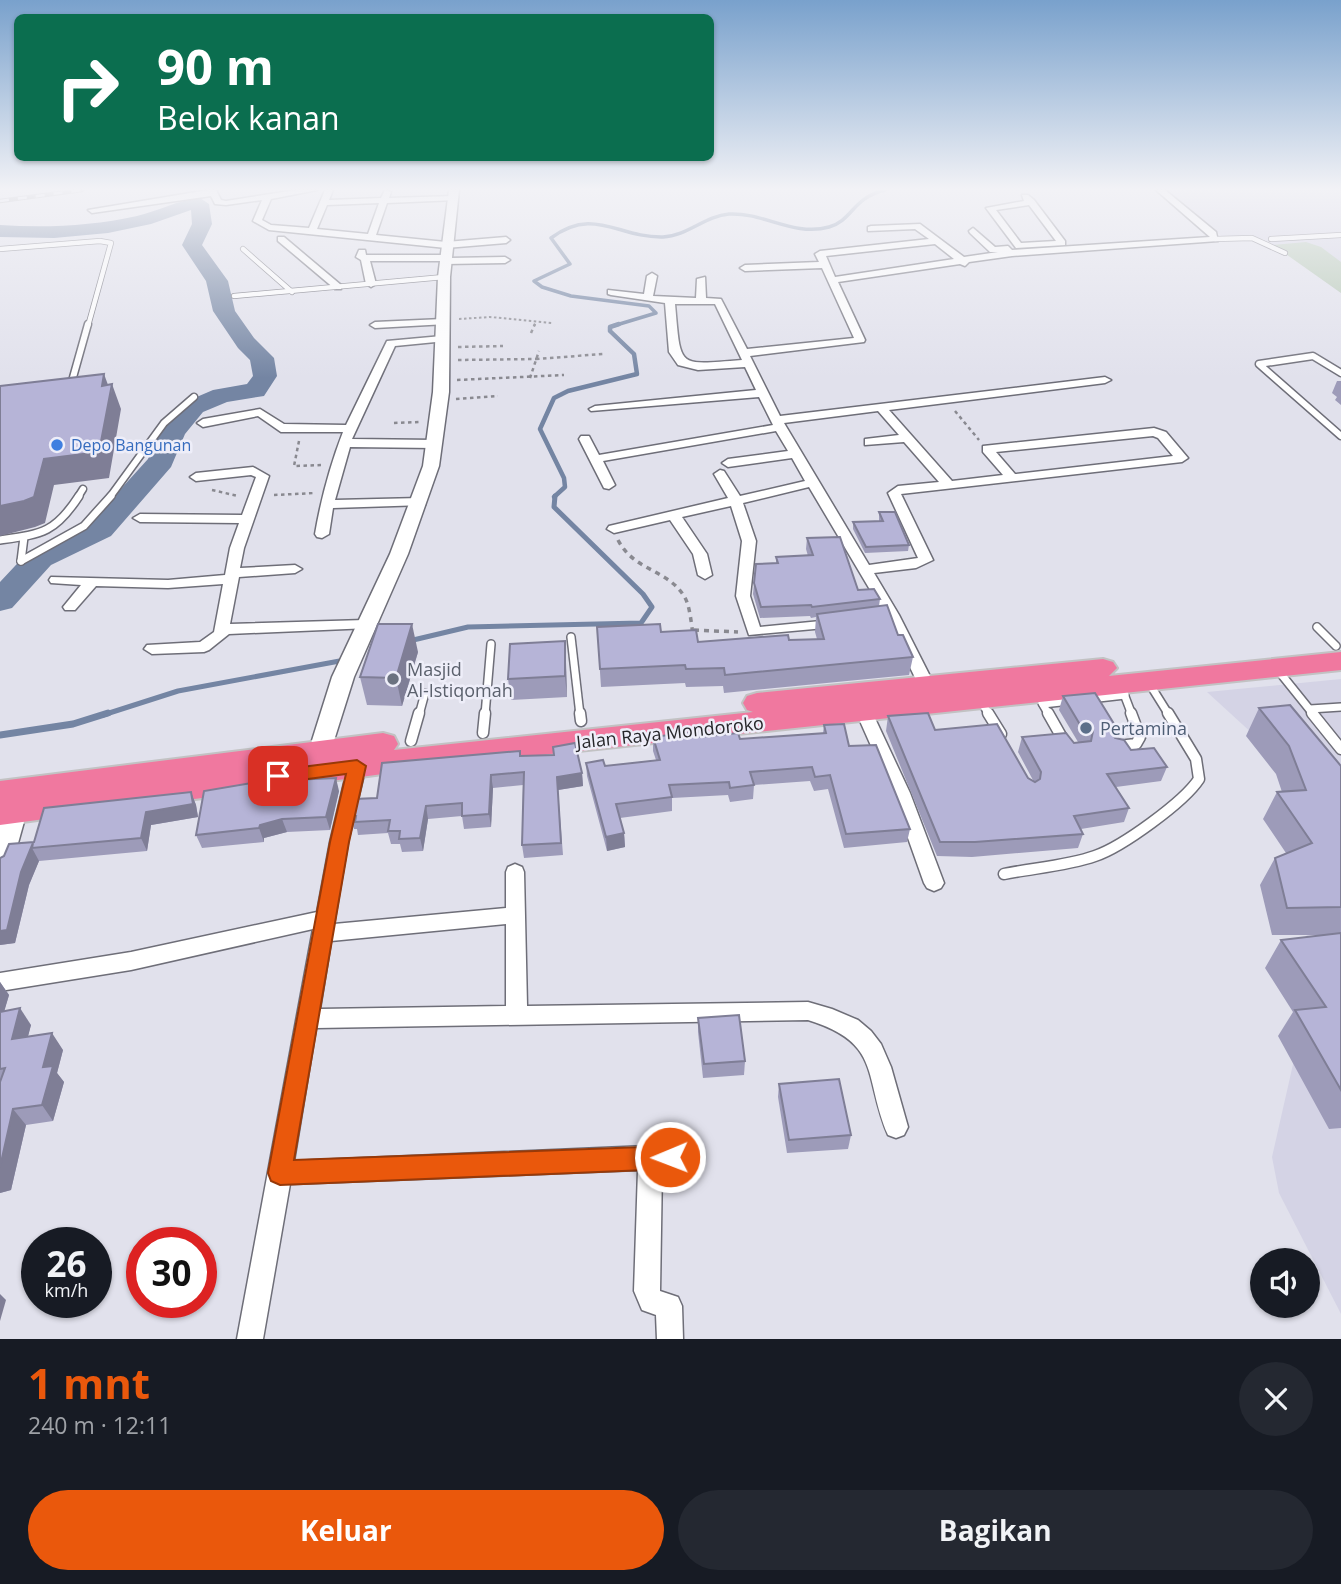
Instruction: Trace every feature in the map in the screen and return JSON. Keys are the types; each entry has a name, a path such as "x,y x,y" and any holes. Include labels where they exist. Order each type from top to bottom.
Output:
{"highway":[{"name":"Jalan Raya Mondoroko","path":"5,805 864,712 990,707 1126,682 1277,668 1334,645"},
{"name":"Jalan Raya Mondoroko","path":"5,805 320,750 927,686 990,707 1334,645"}],"street":[{"path":"297,252 338,287"},
{"path":"420,252 445,260 468,252"},
{"path":"320,750 356,645 420,502 435,444 440,400 446,252"},
{"path":"670,301 674,352 682,363 698,367 858,341 860,336 818,256 829,252"},
{"path":"953,252 965,262"},
{"path":"832,281 1013,252"},
{"path":"370,284 364,255 445,260 505,260"},
{"path":"745,268 823,265"},
{"path":"648,299 652,276"},
{"path":"701,299 702,279"},
{"path":"611,292 670,301 718,301 778,424 927,686"},
{"path":"375,326 442,338"},
{"path":"322,534 336,464 348,429 391,344 442,338"},
{"path":"596,459 778,424 881,408 1105,380"},
{"path":"595,409 762,393"},
{"path":"881,408 947,483"},
{"path":"204,423 260,412 281,428 348,429"},
{"path":"863,570 926,560 894,493 906,488 1129,467 1178,461 1182,458 1162,435 1154,432 988,449"},
{"path":"869,442 908,438"},
{"path":"584,439 609,485"},
{"path":"343,443 435,444"},
{"path":"988,449 1012,478"},
{"path":"796,454 724,468 749,541 743,596 754,632 854,620"},
{"path":"152,649 204,646 216,641 224,629 232,576 246,519 263,479 262,473 253,471 196,477"},
{"path":"614,529 811,483"},
{"path":"327,505 420,502"},
{"path":"673,514 700,554 705,575"},
{"path":"141,517 246,519"},
{"path":"56,580 168,584 295,569"},
{"path":"70,607 92,582"},
{"path":"224,629 365,625"},
{"path":"864,712 901,793 933,883"},
{"path":"250,1339 324,925 357,766"},
{"path":"0,861 5,805"},
{"path":"515,872 517,1017"},
{"path":"0,982 324,925 516,915"},
{"path":"307,1018 517,1017 786,1010 828,1016 849,1024 865,1036 875,1054 896,1127"},
{"path":"280,1173 660,1158 647,1291 651,1301 669,1307 670,1339"}],"lane":[{"path":"59,391 72,381 108,252"},
{"path":"247,252 292,292"},
{"path":"234,296 370,284 445,260"},
{"path":"1341,373 1313,356 1259,364 1341,436"},
{"path":"24,537 21,561 86,524 111,496 157,430 174,412 194,397"},
{"path":"0,541 58,527 83,489"},
{"path":"571,637 581,722"},
{"path":"483,733 491,644"},
{"path":"1277,668 1341,749"},
{"path":"1115,747 1139,741 1126,682"},
{"path":"1004,874 1095,856 1118,845 1189,794 1199,779 1196,758 1126,682"},
{"path":"411,741 425,693"},
{"path":"1040,699 1067,746 1074,750"},
{"path":"990,707 1004,740"},
{"path":"1310,709 1341,707"}],"path":[{"path":"442,338 491,317 552,323"},
{"path":"531,333 536,322"},
{"path":"442,338 503,346"},
{"path":"442,338 536,359 603,354"},
{"path":"530,377 539,351"},
{"path":"441,380 564,375"},
{"path":"440,400 498,396"},
{"path":"945,399 988,449"},
{"path":"394,423 437,421"},
{"path":"302,429 293,466 336,464"},
{"path":"614,529 627,557 664,577 685,597 695,640"},
{"path":"694,630 754,632"}],"shaded area":[{"path":"1286,252 1341,252 1341,293"},
{"path":"1341,679 1341,1314 1320,1273 1320,1248 1307,1248 1279,1193 1272,1157 1308,998 1305,870 1311,787 1207,692"}],"green space":[{"path":"1284,252 1328,252 1341,262 1341,293"}],"building":[{"name":"Depo Bangunan","path":"104,374 102,386 112,384 99,452 44,459 34,497 0,506 0,386"},
{"path":"879,512 895,512 909,545 866,547 853,522 883,521"},
{"path":"840,537 858,590 874,589 880,599 812,607 761,607 754,583 756,564 778,563 776,557 813,555 807,538"},
{"path":"887,605 898,635 903,635 913,657 725,675 724,668 686,669 685,665 600,669 597,627 660,624 661,632 696,630 698,642 788,635 789,640 824,639 817,614"},
{"path":"378,624 412,624 396,678 360,677"},
{"path":"565,641 565,676 508,679 510,644"},
{"path":"1095,693 1116,727 1113,733 1115,738 1124,740 1131,750 1154,748 1167,767 1107,774 1129,808 1074,816 1083,834 940,842 888,716 928,713 935,730 997,724 1028,778 1035,782 1040,779 1041,772 1022,737 1066,733 1074,743 1091,741 1093,731 1082,728 1063,696"},
{"path":"1290,705 1341,766 1341,907 1287,908 1275,858 1312,843 1277,792 1306,790 1289,746 1259,708"},
{"path":"844,724 849,746 876,745 910,829 846,834 830,775 815,777 812,767 750,772 754,785 730,788 729,782 669,785 672,797 616,804 624,833 606,837 586,763 603,760 605,766 660,760 653,737 699,731 700,737 738,733 740,739 826,733 824,725"},
{"path":"575,743 582,773 557,777 561,843 522,845 524,772 491,775 489,814 462,816 462,803 426,806 420,838 399,839 400,831 388,831 390,820 355,822 356,816 350,816 354,799 377,798 382,763 520,751 520,756 554,755 553,747"},
{"path":"293,776 293,780 336,778 326,817 282,819 260,825 259,828 196,835 204,791"},
{"path":"191,792 193,804 146,812 141,838 32,848 33,843 21,872 7,930 0,931 0,858 4,856 9,844 34,842 44,808"},
{"path":"1341,933 1341,1090 1295,1010 1326,1007 1281,940"},
{"path":"20,1008 12,1039 52,1033 43,1067 53,1066 42,1105 13,1109 0,1167 0,1082 5,1068 0,1069 0,1012"},
{"path":"739,1015 745,1061 704,1064 698,1018"},
{"path":"839,1079 851,1135 789,1140 779,1084"}],"waterway":[{"path":"0,601 40,558 100,530 161,461 172,432 194,407 222,395 255,391 265,376 262,358 246,343 224,311 217,281 197,252"},
{"path":"562,252 570,264 534,281 542,287 571,296 649,306 656,313 613,326"},
{"path":"613,326 619,324"},
{"path":"555,496 565,487 564,478 540,429 554,398 568,391 637,374 634,354 610,331 613,326"},
{"path":"409,641 468,627 641,623 652,607 643,594 554,507 555,496"},
{"path":"103,715 178,691 345,660"},
{"path":"0,735 73,724 108,713"}],"place":[{"name":"Depo Bangunan","path":"57,445"},
{"name":"Masjid Al-Istiqomah","path":"393,679"},
{"name":"Pertamina","path":"1086,728"}],"route":[{"path":"278,776 357,766 339,842 280,1173 670,1157"}]}
